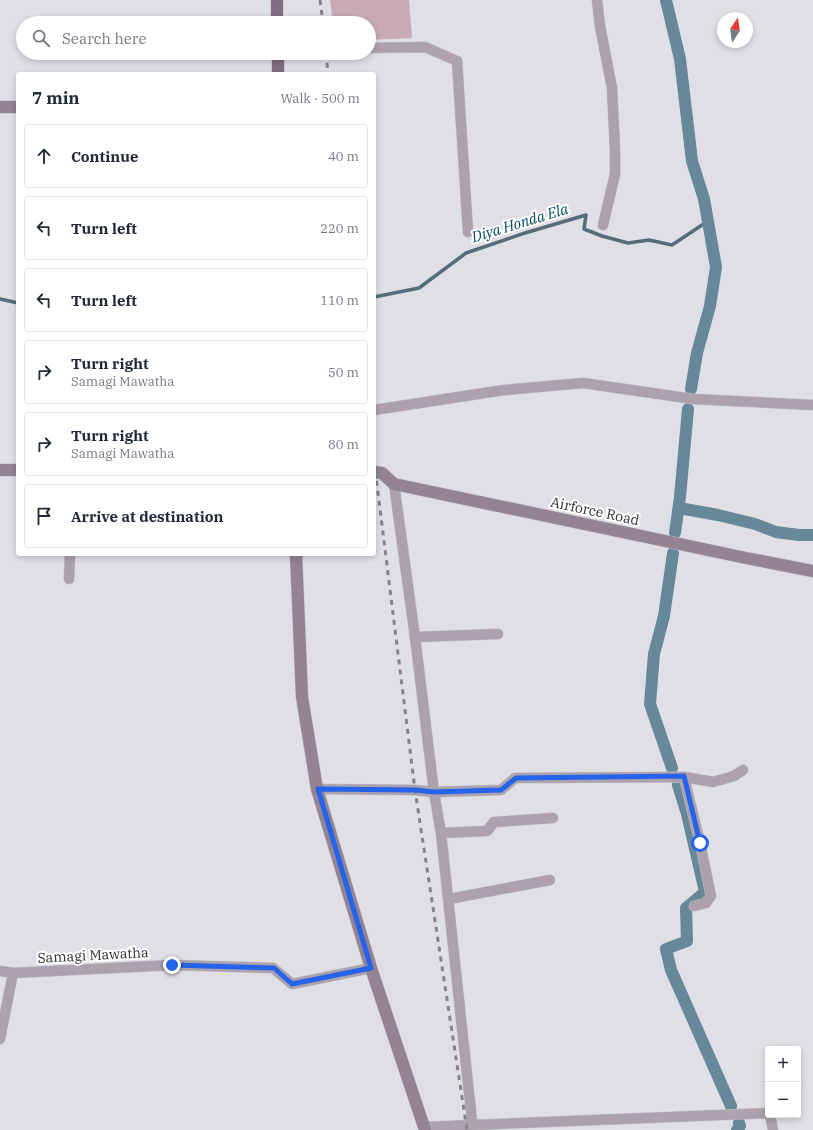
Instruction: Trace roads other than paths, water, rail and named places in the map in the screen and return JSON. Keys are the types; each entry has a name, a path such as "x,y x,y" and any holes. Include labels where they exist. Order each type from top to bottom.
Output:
{"main road":[{"path":"277,0 277,16"},
{"path":"278,60 278,72"}],"street":[{"path":"597,0 600,26 612,88 616,150 615,174 602,225"},
{"path":"376,48 425,47 457,61 468,232"},
{"path":"0,107 16,107"},
{"path":"376,410 504,390 583,383 693,399 813,405"},
{"path":"0,470 16,470"},
{"name":"Airforce Road","path":"376,472 382,473 394,484 813,571"},
{"path":"394,484 434,792 441,832 473,1128"},
{"path":"69,579 70,556"},
{"path":"296,556 302,697 318,789 371,968 425,1129 765,1114"},
{"path":"415,637 498,634"},
{"path":"318,789 415,790 434,792 501,790 516,778 684,776 713,782 734,776 743,770"},
{"path":"684,776 711,896 706,904 694,906"},
{"path":"441,832 487,831 494,822 553,818"},
{"path":"449,899 550,880"},
{"name":"Samagi Mawatha","path":"0,971 13,973 172,965 274,968 292,984 371,968"},
{"path":"0,1039 13,973"},
{"path":"770,1118 773,1130"}],"waterway":[{"path":"666,0 680,59 692,161 704,199 716,267 710,306 697,353 691,389"},
{"name":"Diya Honda Ela","path":"376,297 419,288 466,253 525,233 586,215 584,229 602,236 628,243 649,240 672,245 708,221"},
{"name":"Diya Honda Ela","path":"0,299 16,303"},
{"path":"675,533 680,497 688,409"},
{"path":"679,508 755,524 776,532 813,535"},
{"path":"672,768 650,704 654,654 664,616 673,553"},
{"path":"678,785 687,814 705,892 686,908 687,941 666,949 671,970 731,1106"},
{"path":"737,1130 740,1126 739,1123"}],"railway":[{"path":"320,0 322,16"},
{"path":"327,60 328,72"},
{"path":"376,477 415,790 467,1130"}]}
